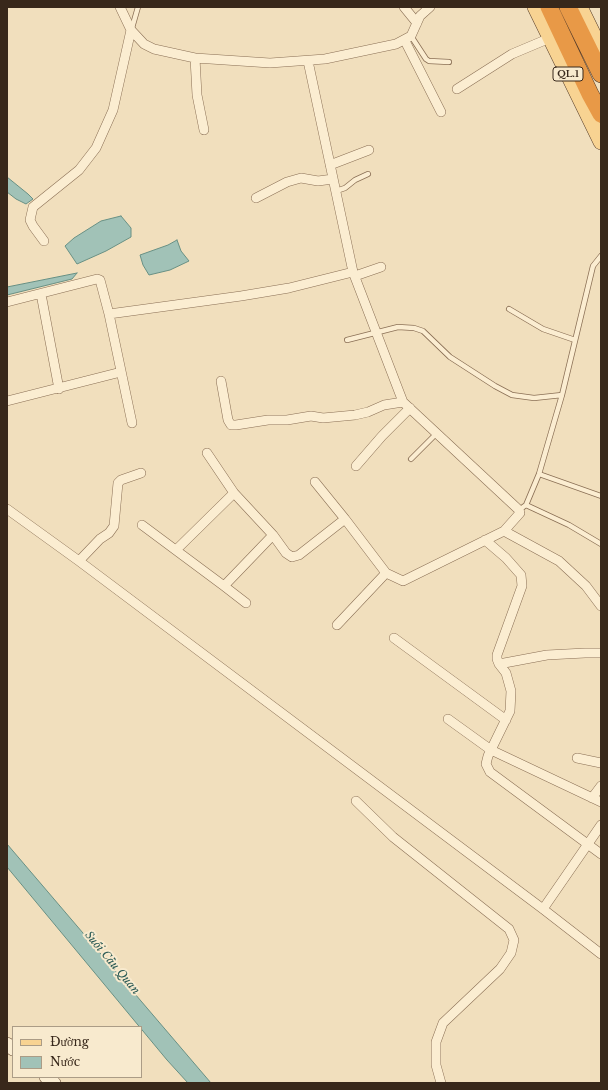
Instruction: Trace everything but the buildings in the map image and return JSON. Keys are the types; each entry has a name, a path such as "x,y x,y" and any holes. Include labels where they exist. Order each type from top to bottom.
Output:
{"highway":[{"name":"QL.1","path":"549,7 571,68 601,114"},
{"name":"QL.1","path":"568,7 601,74"}],"main road":[{"name":"QL.1","path":"535,7 550,38 571,68 601,142"},
{"path":"580,7 601,50"}],"street":[{"path":"120,7 131,30 144,44 154,49 195,58 270,63 325,59 396,44 408,38 423,12 430,7"},
{"path":"404,7 417,23"},
{"path":"44,241 30,220 30,213 33,208 79,170 96,148 113,110 131,30"},
{"path":"408,38 441,112"},
{"path":"457,89 512,54 550,38"},
{"path":"195,58 197,95 204,130"},
{"path":"308,61 354,274 406,405 523,507 518,516 504,531 403,581 386,573 346,519 315,482"},
{"path":"330,165 369,150"},
{"path":"256,198 287,182 300,178 318,181 333,179"},
{"path":"109,314 289,288 381,267"},
{"path":"7,302 97,279 100,280 109,314 132,423"},
{"path":"41,294 59,389"},
{"path":"7,401 121,372"},
{"path":"221,381 228,420 231,425 236,426 268,420 287,420 311,416 323,418 355,415 368,412 384,405 406,405"},
{"path":"356,466 406,405"},
{"path":"207,453 234,493 273,535 286,553 292,557 299,555 346,519"},
{"path":"79,561 100,539 109,533 114,526 118,483 121,480 141,473"},
{"path":"176,550 234,493"},
{"path":"7,508 601,954"},
{"path":"142,525 246,603"},
{"path":"504,531 559,561 586,586 601,606"},
{"path":"224,586 273,535"},
{"path":"485,540 506,558 521,575 522,586 497,655 499,664 506,673 511,691 510,711 491,750 486,764 490,772 601,854"},
{"path":"338,625 386,573"},
{"path":"394,638 506,720"},
{"path":"499,664 547,655 601,653"},
{"path":"448,719 491,750 597,800 601,786"},
{"path":"577,758 601,763"},
{"path":"356,801 393,837 509,929 514,940 511,953 500,969 443,1023 436,1042 436,1065 441,1083"},
{"path":"543,909 601,825"}],"lane":[{"path":"131,30 138,7"},
{"path":"408,38 429,61 448,62"},
{"path":"336,191 345,188 355,180 368,174"},
{"path":"601,256 593,266 562,395 539,474 523,507 569,525 601,544"},
{"path":"509,309 544,329 575,340"},
{"path":"347,340 398,327 419,329 423,331 450,358 512,395 534,398 562,395"},
{"path":"411,459 438,434"},
{"path":"539,474 601,496"}],"water":[{"path":"7,177 33,199 26,204 7,192"},
{"path":"121,216 131,228 131,237 106,251 77,264 65,246 74,238 101,221"},
{"path":"177,240 181,251 189,261 170,270 149,275 143,265 140,255 168,245"},
{"path":"77,273 72,279 7,295 7,287"},
{"name":"Suối Cầu Quan","path":"7,844 211,1083 188,1083 142,1030 142,1026 139,1026 7,867"}]}
